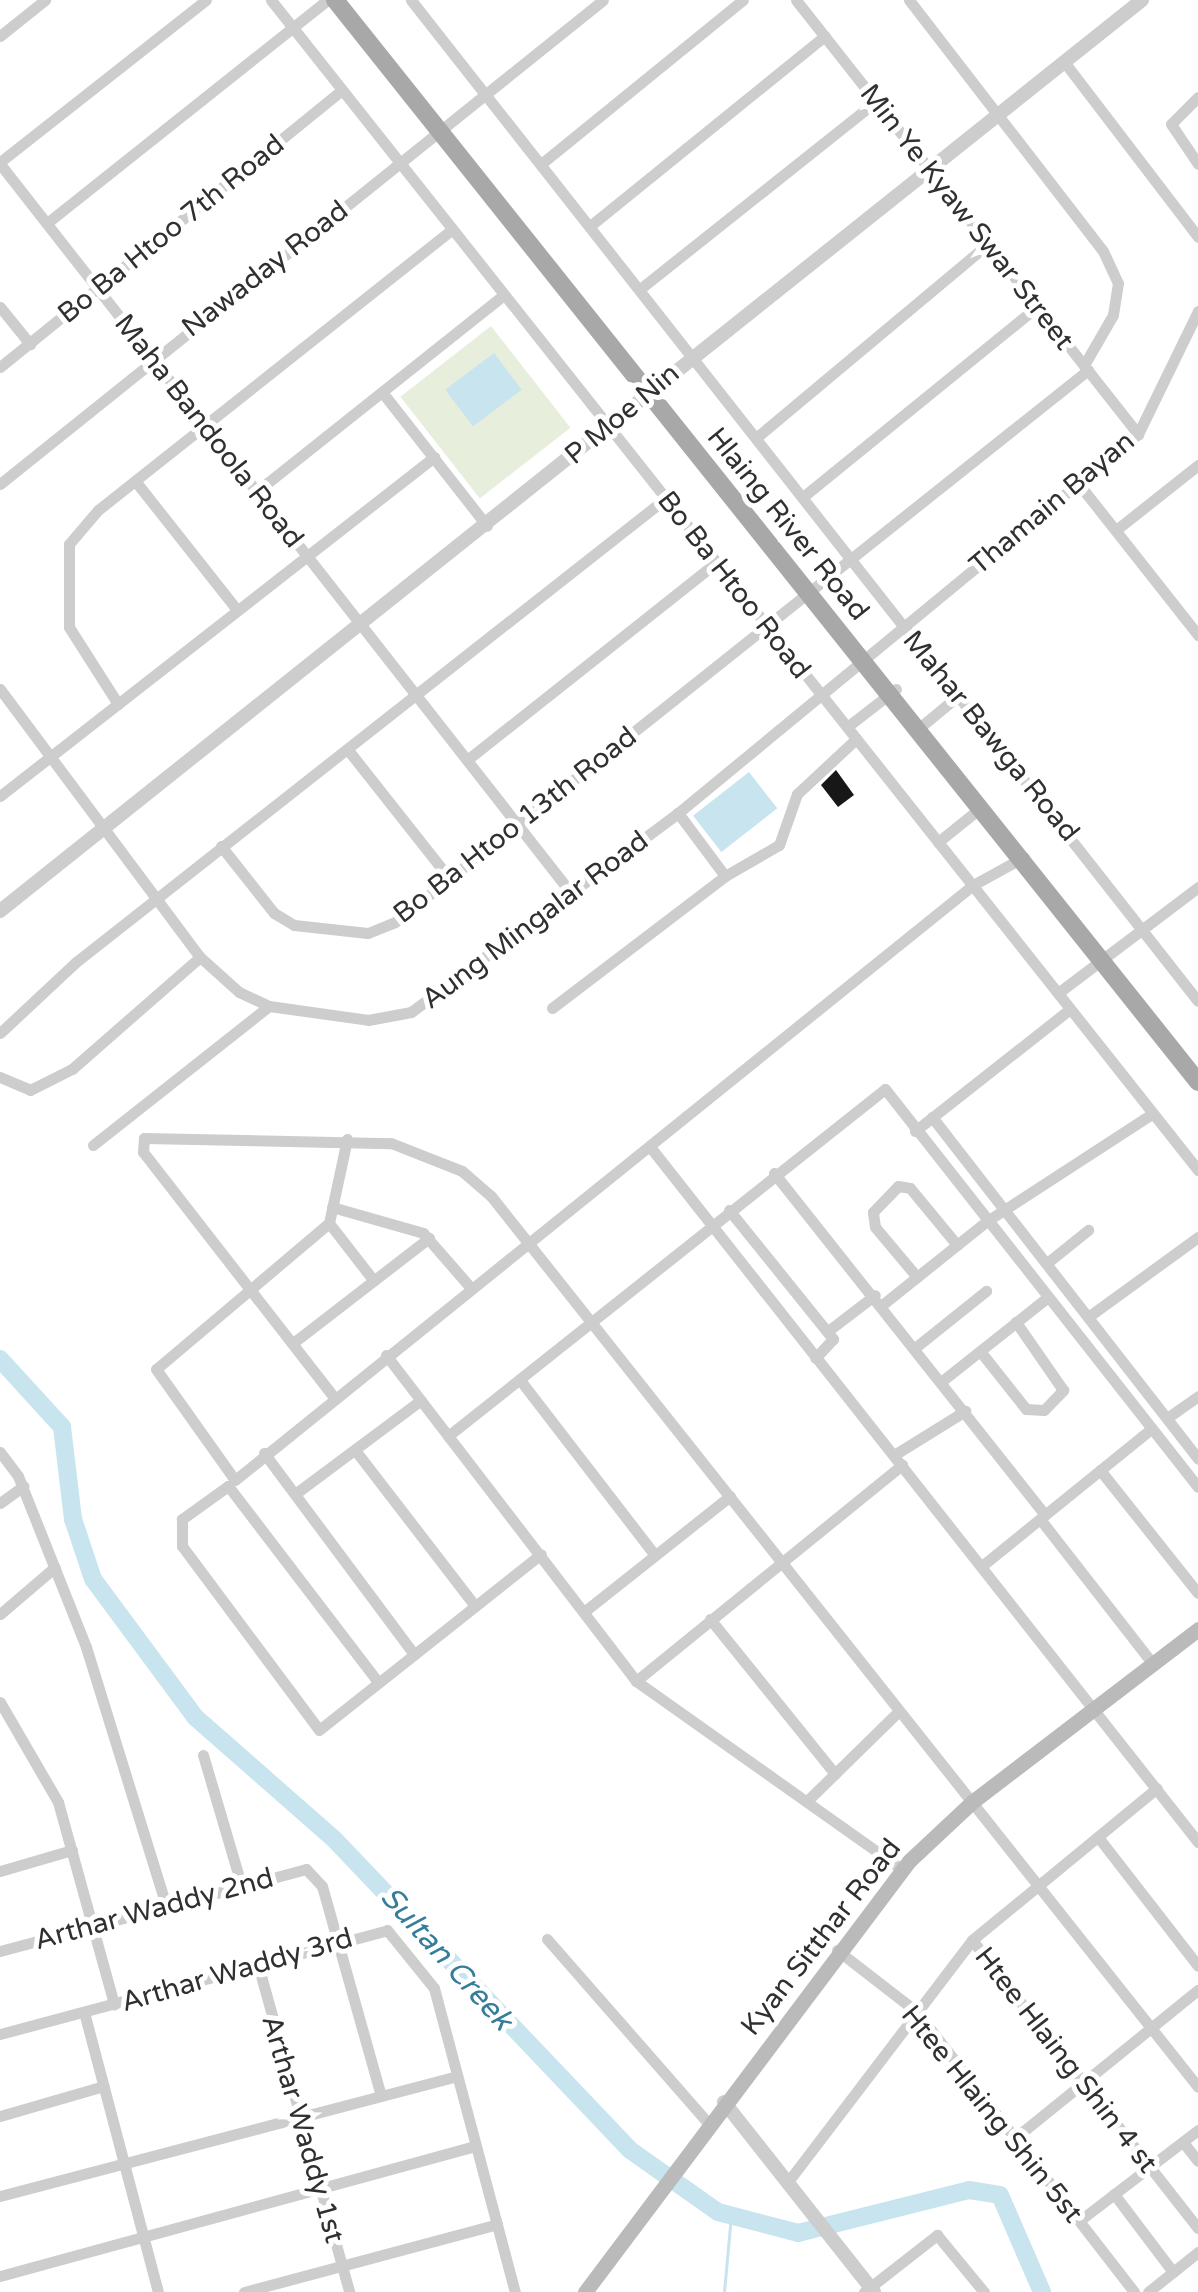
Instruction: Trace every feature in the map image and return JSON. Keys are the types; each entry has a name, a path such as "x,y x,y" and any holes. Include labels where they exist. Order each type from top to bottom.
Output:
{"main road":[{"name":"Hlaing River Road","path":"335,0 444,128 808,591 865,657 979,809 1023,857"},
{"name":"Hlaing River Road","path":"350,0 444,128"},
{"name":"Hlaing River Road","path":"892,692 924,724 1023,857 1198,1070"},
{"name":"Hlaing River Road","path":"1103,957 1198,1082"},
{"name":"Kyan Sitthar Road","path":"586,2292 836,1949 902,1869 972,1802 1198,1629"}],"street":[{"path":"0,36 45,0"},
{"path":"0,163 206,0"},
{"name":"Bo Ba Htoo Road","path":"271,0 1198,1170"},
{"path":"47,223 327,0"},
{"name":"Mahar Bawga Road","path":"410,0 804,496 848,558 1198,1002"},
{"path":"540,164 743,0"},
{"name":"Min Ye Kyaw Swar Street","path":"796,0 1138,434"},
{"path":"909,0 1103,250 1118,283 1113,315 1086,368"},
{"name":"P Moe Nin","path":"103,829 487,526 692,355 932,172 1142,0"},
{"name":"Nawaday Road","path":"0,484 596,2"},
{"path":"590,226 825,36"},
{"path":"1065,63 1198,237"},
{"name":"Bo Ba Htoo 7th Road","path":"0,368 342,90"},
{"path":"1198,98 1170,124 1198,164"},
{"path":"640,288 876,101"},
{"name":"Maha Bandoola Road","path":"0,163 571,893"},
{"path":"118,704 77,648 63,575 68,544 204,426 452,229"},
{"path":"756,437 988,244"},
{"path":"256,492 504,295"},
{"path":"804,496 1038,306"},
{"path":"0,307 30,344"},
{"name":"Thamain Bayan","path":"821,694 1138,434 1198,311"},
{"name":"Bo Ba Htoo 13th Road","path":"222,846 274,912 325,933 368,933 394,922 1086,368"},
{"path":"382,392 487,526"},
{"path":"0,796 434,457"},
{"path":"1116,530 1198,465"},
{"path":"136,482 237,610"},
{"path":"1078,483 1198,635"},
{"path":"0,1033 9,1018 157,898 418,697 666,498"},
{"path":"467,760 716,562"},
{"path":"847,728 892,692"},
{"name":"Aung Mingalar Road","path":"103,829 200,957 238,992 270,1006 368,1020 412,1012 678,813 821,694"},
{"path":"924,724 959,695"},
{"path":"0,911 103,829 2,698"},
{"path":"552,1008 725,876 780,845 797,794 856,739"},
{"path":"348,750 450,879"},
{"path":"938,842 979,809"},
{"path":"678,813 725,876"},
{"path":"541,1554 319,1730 182,1546 182,1519 650,1148 973,885 1023,857"},
{"path":"1058,993 1198,887"},
{"path":"0,1078 30,1090 72,1068 200,957"},
{"path":"93,1145 270,1006"},
{"path":"916,1130 1070,1009"},
{"path":"448,1436 878,1090 885,1089 1198,1487"},
{"path":"828,1331 918,1277 987,1221 1152,1112"},
{"path":"932,1118 1198,1458"},
{"path":"333,1396 140,1143 151,1135 347,1138 391,1143 462,1172 530,1242 1198,2087"},
{"path":"347,1138 329,1223 253,1293 156,1369 232,1483 378,1682"},
{"path":"650,1148 1198,1842"},
{"path":"774,1173 966,1411 1153,1664"},
{"path":"918,1277 875,1227 872,1212 898,1186 910,1188 957,1245"},
{"path":"332,1208 429,1238 471,1288"},
{"path":"729,1210 828,1331 834,1343 816,1358"},
{"path":"329,1223 374,1281"},
{"path":"1047,1263 1088,1230"},
{"path":"1088,1317 1198,1237"},
{"path":"294,1344 429,1238"},
{"path":"916,1348 986,1291"},
{"path":"942,1381 1048,1297"},
{"path":"980,1351 1026,1410 1044,1410 1063,1390 1016,1322"},
{"path":"386,1354 636,1681 902,1869"},
{"path":"520,1380 655,1555"},
{"path":"1167,1418 1198,1396"},
{"path":"295,1494 421,1400"},
{"path":"636,1681 898,1460 966,1411"},
{"path":"983,1566 1150,1430"},
{"path":"355,1450 475,1606"},
{"path":"0,1452 23,1486 55,1567 166,1906"},
{"path":"264,1453 414,1654"},
{"path":"1100,1470 1198,1593"},
{"path":"0,1503 23,1486"},
{"path":"585,1611 730,1496"},
{"path":"0,1614 55,1567"},
{"path":"710,1619 834,1774"},
{"path":"0,1702 58,1802 114,2004"},
{"path":"807,1801 898,1712"},
{"path":"204,1755 242,1884"},
{"path":"787,2183 972,1940 1157,1788"},
{"path":"1098,1837 1198,1966"},
{"path":"0,1871 72,1850"},
{"name":"Arthar Waddy 2nd","path":"0,1951 306,1869 322,1886 382,2096"},
{"name":"Arthar Waddy 3rd","path":"0,2034 375,1930 396,1938 434,1988 515,2292"},
{"path":"547,1939 709,2124"},
{"name":"Htee Hlaing Shin 4 st","path":"972,1940 1198,2228"},
{"name":"Htee Hlaing Shin 5st","path":"836,1949 916,2012 1134,2292"},
{"name":"Arthar Waddy 1st","path":"258,1965 349,2292"},
{"path":"1014,2138 1198,1990"},
{"path":"84,2012 158,2292"},
{"path":"0,2196 457,2076"},
{"path":"0,2116 104,2086"},
{"path":"724,2102 869,2290 937,2235 984,2292"},
{"path":"1078,2221 1198,2130"},
{"path":"1183,2142 1198,2162"},
{"path":"0,2276 476,2146"},
{"path":"1114,2194 1174,2272"},
{"path":"244,2292 496,2224"},
{"path":"1148,2292 1198,2252"}],"green space":[{"path":"491,326 570,428 480,498 400,397"}],"water":[{"path":"494,353 522,390 473,426 445,390"},
{"path":"749,772 777,808 721,852 693,816"}],"building":[{"path":"836,770 854,795 838,807 821,785"}],"waterway":[{"name":"Sultan Creek","path":"0,1359 62,1427 73,1519 93,1579 195,1717 334,1839 630,2150 718,2212 798,2233 969,2190 1000,2195 1042,2292"},
{"path":"724,2292 731,2215"}]}
